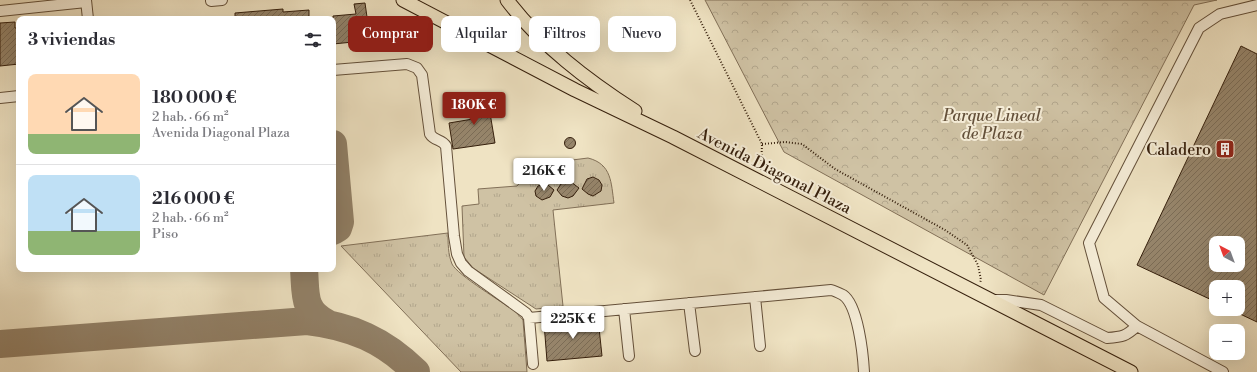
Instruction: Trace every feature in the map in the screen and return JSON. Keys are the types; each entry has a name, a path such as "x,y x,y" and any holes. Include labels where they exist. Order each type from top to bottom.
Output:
{"main road":[{"name":"Avenida Diagonal Plaza","path":"403,0 574,90 674,137 1131,372"},
{"path":"507,0 536,34 563,60 613,97 674,137"}],"lane":[{"path":"211,1 222,0"},
{"path":"0,11 86,1 88,16"},
{"path":"1223,372 1137,326 1104,298 1089,243 1199,28 1220,14 1257,5"},
{"path":"336,70 407,64 417,68 422,75 430,134 434,138 442,140 446,146 457,254 461,263 468,271 526,313 529,318 533,364"},
{"path":"0,98 16,96"},
{"path":"529,318 831,290 844,295 852,306 858,331 864,372"},
{"path":"755,297 760,346"},
{"path":"989,300 1006,300 1041,305 1108,338 1117,338 1127,335 1137,326"},
{"path":"689,303 695,351"},
{"path":"624,309 629,356"}],"path":[{"path":"690,0 762,144 760,181"},
{"path":"762,144 785,142 802,144 835,170 945,230 967,245 978,264 980,272 981,280 976,293"}],"green space":[{"name":"Parque Lineal de Plaza","path":"705,0 1217,0 1194,5 1044,295 784,152"},
{"path":"588,158 602,165 609,175 614,203 553,210 563,306 536,309 473,268 464,257 462,206 479,204 478,189 517,186 524,178 535,178 533,165"},
{"path":"448,233 450,256 452,264 456,269 471,282 516,312 523,320 527,372 461,372 341,246"}],"building":[{"path":"365,3 367,16 348,16 348,42 336,44 336,16 333,16 356,14 354,4"},
{"path":"283,9 283,12 309,10 309,16 235,16 235,13"},
{"path":"15,22 16,64 0,66 0,23"},
{"name":"Caladero","path":"1241,46 1257,54 1257,322 1244,316 1245,280 1209,280 1209,299 1137,265"},
{"path":"487,95 495,143 453,149 449,123 473,119 470,97"},
{"path":"568,138 572,138 574,139 574,147 568,148 565,145 565,141"},
{"path":"593,177 599,180 602,185 601,191 593,196 582,189 587,179"},
{"path":"566,181 571,182 579,188 573,196 568,198 562,196 557,190 561,184"},
{"path":"543,184 548,185 554,190 550,197 542,200 536,196 535,191 538,186"},
{"path":"598,318 602,356 547,361 544,323"}],"taxiway":[{"path":"336,177 340,222 336,229"},
{"path":"304,272 309,307 313,313 327,323"},
{"path":"0,344 307,321 323,323 366,336 392,351 416,372"}],"place":[{"name":"Caladero","path":"1225,149"}]}
